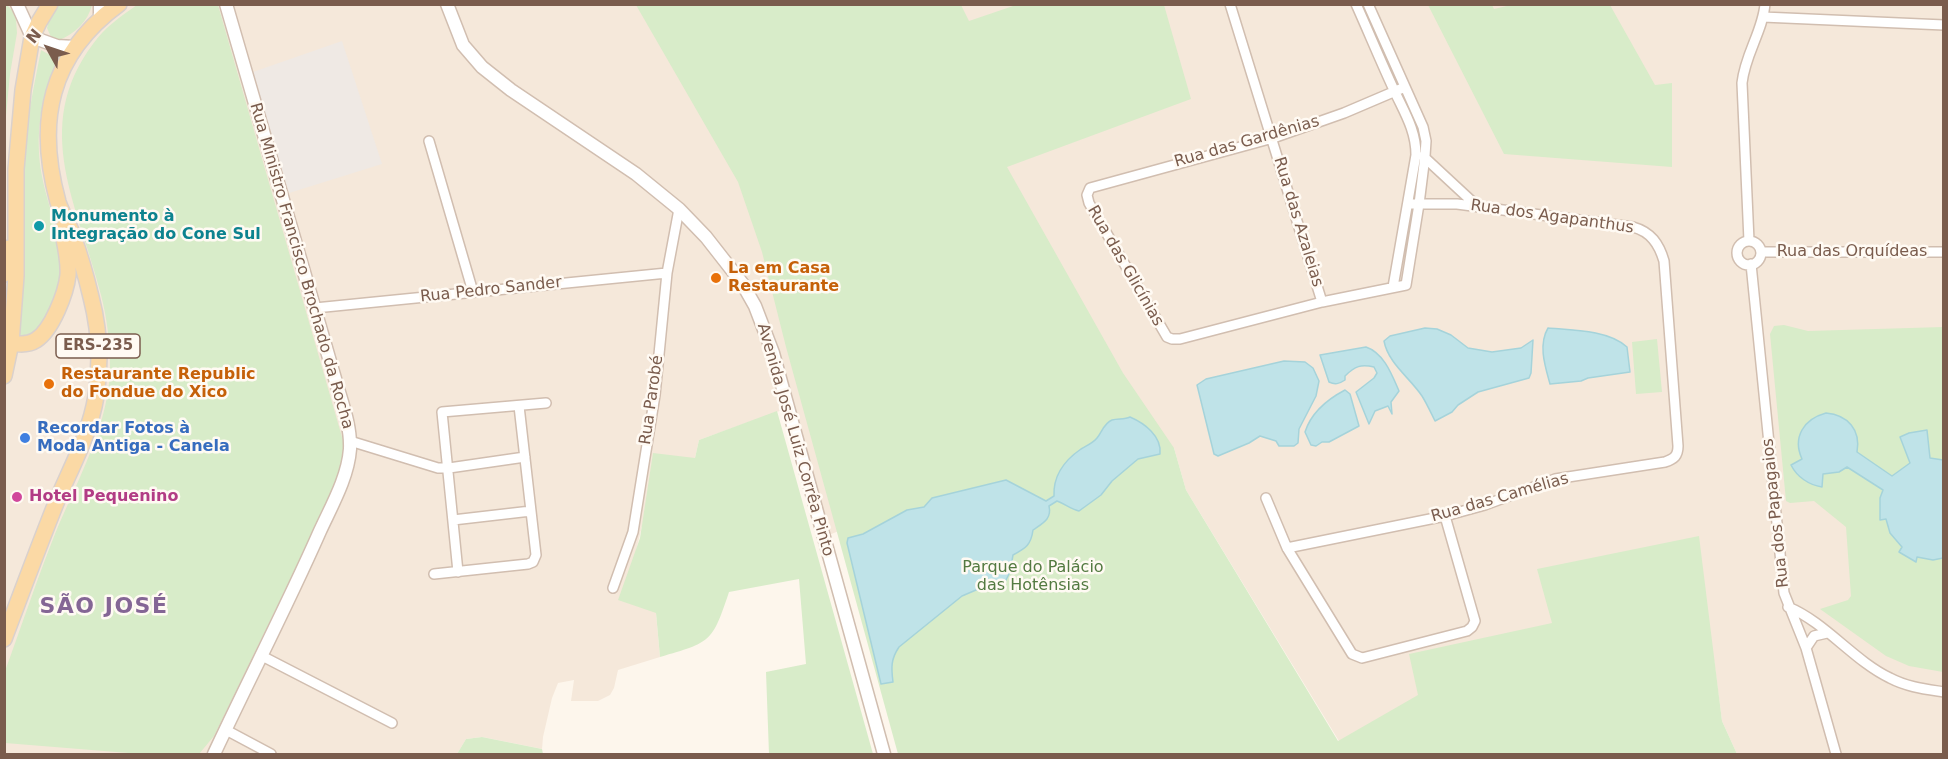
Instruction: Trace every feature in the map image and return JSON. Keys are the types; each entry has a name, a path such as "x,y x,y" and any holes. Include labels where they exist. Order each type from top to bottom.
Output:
{"main road":[{"path":"4,376 16,276 15,215 18,130 32,37 50,4"},
{"name":"ERS-235","path":"4,639 56,503 88,429 96,396 99,364 98,334 92,299 73,235 59,204 48,153 47,134 50,113 57,81 74,47 100,11 119,4"},
{"path":"8,342 28,344 37,340 46,329 63,297 68,276 68,262 59,204"},
{"path":"5,267 15,215"}],"street":[{"path":"17,4 32,37 57,46 74,47"},
{"name":"Rua Ministro Francisco Brochado da Rocha","path":"214,754 311,553 343,479 350,441 344,408 226,4"},
{"name":"Avenida José Luiz Corrêa Pinto","path":"447,4 463,45 482,67 511,90 636,174 679,209 706,237 742,283 756,306 773,353 884,754"},
{"name":"Rua das Azaleias","path":"1230,4 1322,302"},
{"path":"1322,302 1406,285 1419,204 1420,156 1413,130 1356,4"},
{"path":"1368,4 1423,127 1426,141 1408,204 1393,287"},
{"path":"1749,241 1742,83 1747,56 1766,4"},
{"path":"1763,17 1944,25"},
{"name":"Rua das Gardênias","path":"1088,190 1092,186 1273,138 1344,113 1405,87"},
{"path":"429,141 473,292"},
{"path":"1420,156 1478,207"},
{"name":"Rua das Glicínias","path":"1088,190 1089,203 1162,331 1170,338 1180,339 1322,302"},
{"name":"Rua dos Agapanthus","path":"1408,204 1445,203 1634,227 1644,231 1656,242 1664,261 1677,455"},
{"name":"Rua Parobé","path":"613,588 633,532 655,395 667,273 679,209"},
{"path":"1749,241 1757,244 1761,252 1758,260 1751,264 1739,259 1737,251 1742,244 1749,241"},
{"name":"Rua das Orquídeas","path":"1761,252 1944,252"},
{"name":"Rua dos Papagaios","path":"1751,264 1783,587 1788,607 1806,648 1836,754"},
{"name":"Rua Pedro Sander","path":"315,308 667,273"},
{"path":"458,572 442,412 546,403"},
{"path":"434,574 528,564 533,562 537,555 519,406"},
{"path":"350,441 438,468 525,457"},
{"name":"Rua das Camélias","path":"1287,548 1445,516 1485,505 1555,479 1665,462 1677,455"},
{"path":"1266,498 1287,548 1352,654 1362,658 1467,631 1472,627 1475,621 1445,516"},
{"path":"453,520 531,511"},
{"path":"1788,607 1805,616 1873,668 1890,678 1908,686 1944,692"},
{"path":"1806,648 1814,636 1827,633"},
{"path":"262,656 392,723"},
{"path":"226,730 271,754"}],"shaded area":[{"path":"4,5 1943,5 1943,754 1737,754 1722,721 1714,660 1339,741 1186,490 1174,448 928,495 824,537 788,408 699,440 695,458 643,522 636,551 656,613 660,657 618,670 610,695 598,701 571,701 574,680 558,683 552,698 542,749 482,737 466,739 457,754 5,754"},
{"path":"342,41 382,164 289,193 253,72"}],"green space":[{"path":"4,5 7,5 16,20 17,33 5,126"},
{"path":"59,5 92,5 80,26 59,40 51,37 47,28 50,17"},
{"path":"137,5 218,5 344,444 343,471 214,736 199,754 141,754 5,743 3,694 5,671 48,551 98,431 104,410 110,367 108,331 101,295 65,168 62,137 65,106 74,75 97,38"},
{"name":"Parque do Palácio das Hotênsias","path":"636,5 961,5 969,21 1016,5 1164,5 1191,99 1007,167 1123,373 1174,448 1186,490 1338,741 1418,695 1409,654 1552,623 1537,569 1699,536 1722,721 1737,754 898,754 762,252 738,182"},
{"path":"1428,5 1492,5 1494,9 1511,5 1610,5 1655,85 1672,83 1672,167 1504,154"},
{"path":"41,50 50,55 60,55 43,103 39,127 39,153 41,173 59,245 61,263 59,282 49,312 30,337 18,339 25,145"},
{"path":"1784,325 1808,331 1943,327 1943,672 1909,666 1886,656 1820,609 1848,600 1851,596 1846,527 1814,501 1790,503 1786,501 1770,334 1774,326"},
{"path":"1657,339 1662,392 1636,394 1632,342"},
{"path":"777,411 873,754 769,754 766,672 806,664 799,579 729,592 718,622 707,638 690,648 660,657 656,613 618,600 640,538 653,453 695,458 699,440"},
{"path":"482,737 542,749 543,754 457,754 466,739"}],"water":[{"path":"1425,328 1437,329 1451,335 1468,348 1492,352 1521,348 1533,340 1529,378 1478,392 1458,405 1452,412 1435,421 1422,396 1390,356 1384,341 1390,336"},
{"path":"1548,328 1590,332 1619,341 1627,347 1630,372 1550,384 1543,348"},
{"path":"1366,347 1383,359 1399,391 1391,402 1392,414 1388,406 1375,411 1369,424 1356,392 1374,378 1377,373 1374,367 1358,367 1345,376 1345,380 1333,384 1329,382 1320,355"},
{"path":"1284,361 1305,362 1313,368 1319,381 1316,396 1299,429 1298,443 1294,446 1279,446 1276,441 1260,436 1218,456 1214,454 1197,385 1206,379"},
{"path":"1345,390 1350,394 1359,426 1329,442 1322,442 1316,446 1311,445 1305,432 1311,419 1326,402"},
{"path":"1826,413 1847,420 1857,437 1857,452 1892,476 1910,463 1900,437 1927,430 1930,458 1943,460 1943,558 1933,560 1917,557 1916,562 1899,552 1902,547 1890,533 1886,519 1880,520 1880,498 1883,490 1847,467 1839,472 1823,474 1822,487 1800,477 1791,465 1802,459 1799,451 1799,436 1806,424"},
{"path":"1130,417 1151,431 1158,441 1160,454 1138,459 1112,481 1101,495 1079,511 1057,501 1049,506 1050,510 1046,520 1033,530 1027,546 1013,555 1010,572 1004,584 996,589 976,590 962,596 899,647 892,663 893,682 881,684 847,543 848,538 863,534 907,510 924,507 932,498 1006,480 1046,501 1054,496 1058,475 1070,458 1095,440 1109,421"}],"place":[{"name":"Monumento à Integração do Cone Sul","path":"39,226"},
{"name":"La em Casa Restaurante","path":"716,278"},
{"name":"Restaurante Republic do Fondue do Xico","path":"49,384"},
{"name":"Recordar Fotos à Moda Antiga - Canela","path":"25,438"},
{"name":"Hotel Pequenino","path":"17,497"}],"district":[{"name":"SÃO JOSÉ","path":"104,607"}]}
